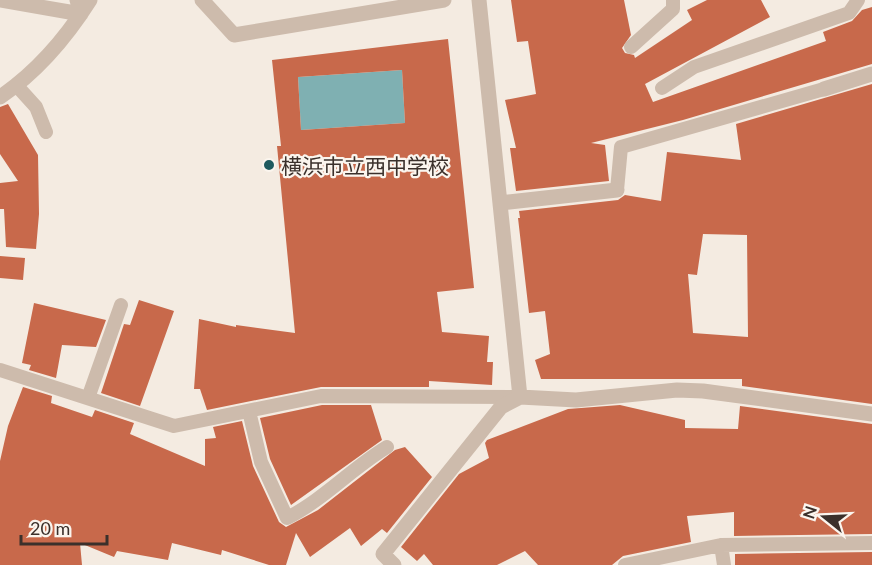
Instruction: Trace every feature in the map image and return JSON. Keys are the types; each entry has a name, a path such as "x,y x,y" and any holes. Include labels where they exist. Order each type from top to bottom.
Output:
{"street":[{"path":"0,0 79,7"},
{"path":"0,97 17,86 49,55 79,7 90,0"},
{"path":"202,0 234,35 382,5 444,0"},
{"path":"479,0 520,397"},
{"path":"824,89 872,74"},
{"path":"500,203 617,190"},
{"path":"394,565 383,554 501,407 520,397 576,400 677,390 704,391 872,414"}],"lane":[{"path":"631,47 673,9 673,0"},
{"path":"662,88 694,66 849,12 858,0"},
{"path":"17,86 36,107 46,132"},
{"path":"617,190 621,147 824,89"},
{"path":"88,398 120,305"},
{"path":"0,370 174,426 321,396 520,397"},
{"path":"249,411 261,462 287,518 302,511 369,458 387,447"},
{"path":"625,565 721,545 872,543"},
{"path":"721,545 724,565"}],"water":[{"path":"402,70 405,123 301,130 298,77"}],"building":[{"path":"511,0 624,0 631,35 622,48 625,53 634,55 635,58 692,20 687,10 707,0 761,0 770,17 645,84 653,102 826,41 823,32 852,21 862,10 872,7 872,64 683,120 591,143 605,145 609,181 516,191 510,148 516,148 505,100 536,94 528,41 517,42"},
{"path":"448,39 474,288 437,292 442,332 489,336 487,362 493,362 492,385 429,381 429,387 321,387 207,410 200,389 194,389 199,319 236,327 236,325 295,333 277,146 281,146 272,60","holes":["402,70 405,123 301,130 298,77"]},
{"path":"872,84 872,404 742,386 742,379 541,379 535,360 550,354 545,311 529,313 519,211 618,200 625,195 661,201 667,152 741,160 736,124","holes":["703,234 747,235 748,337 693,333 688,274 697,275"]},
{"path":"8,104 38,155 39,214 36,249 6,247 4,209 0,209 0,183 18,181 0,154 0,107"},
{"path":"0,256 25,258 23,280 0,278"},
{"path":"139,300 174,311 140,406 101,393 124,324 130,325"},
{"path":"34,303 106,320 96,347 62,345 56,378 29,370 31,365 22,363"},
{"path":"23,387 52,396 51,403 92,417 95,410 134,423 130,434 205,466 205,439 216,438 213,427 242,421 253,466 279,522 286,527 318,510 395,450 405,447 432,477 387,533 382,529 361,546 350,528 310,557 296,533 286,565 269,565 222,550 221,555 172,543 168,560 117,551 114,557 80,543 82,565 0,565 0,461 8,426"},
{"path":"322,405 371,405 382,440 291,505 270,459 260,418"},
{"path":"620,405 685,420 685,428 738,429 740,406 872,424 872,534 734,536 734,512 687,516 691,542 623,556 612,565 538,565 525,551 497,565 433,565 424,554 417,561 401,547 459,474 489,458 485,443 487,440 568,409"},
{"path":"872,552 872,565 735,565 735,554"}],"place":[{"name":"横浜市立西中学校","path":"269,165"}]}
